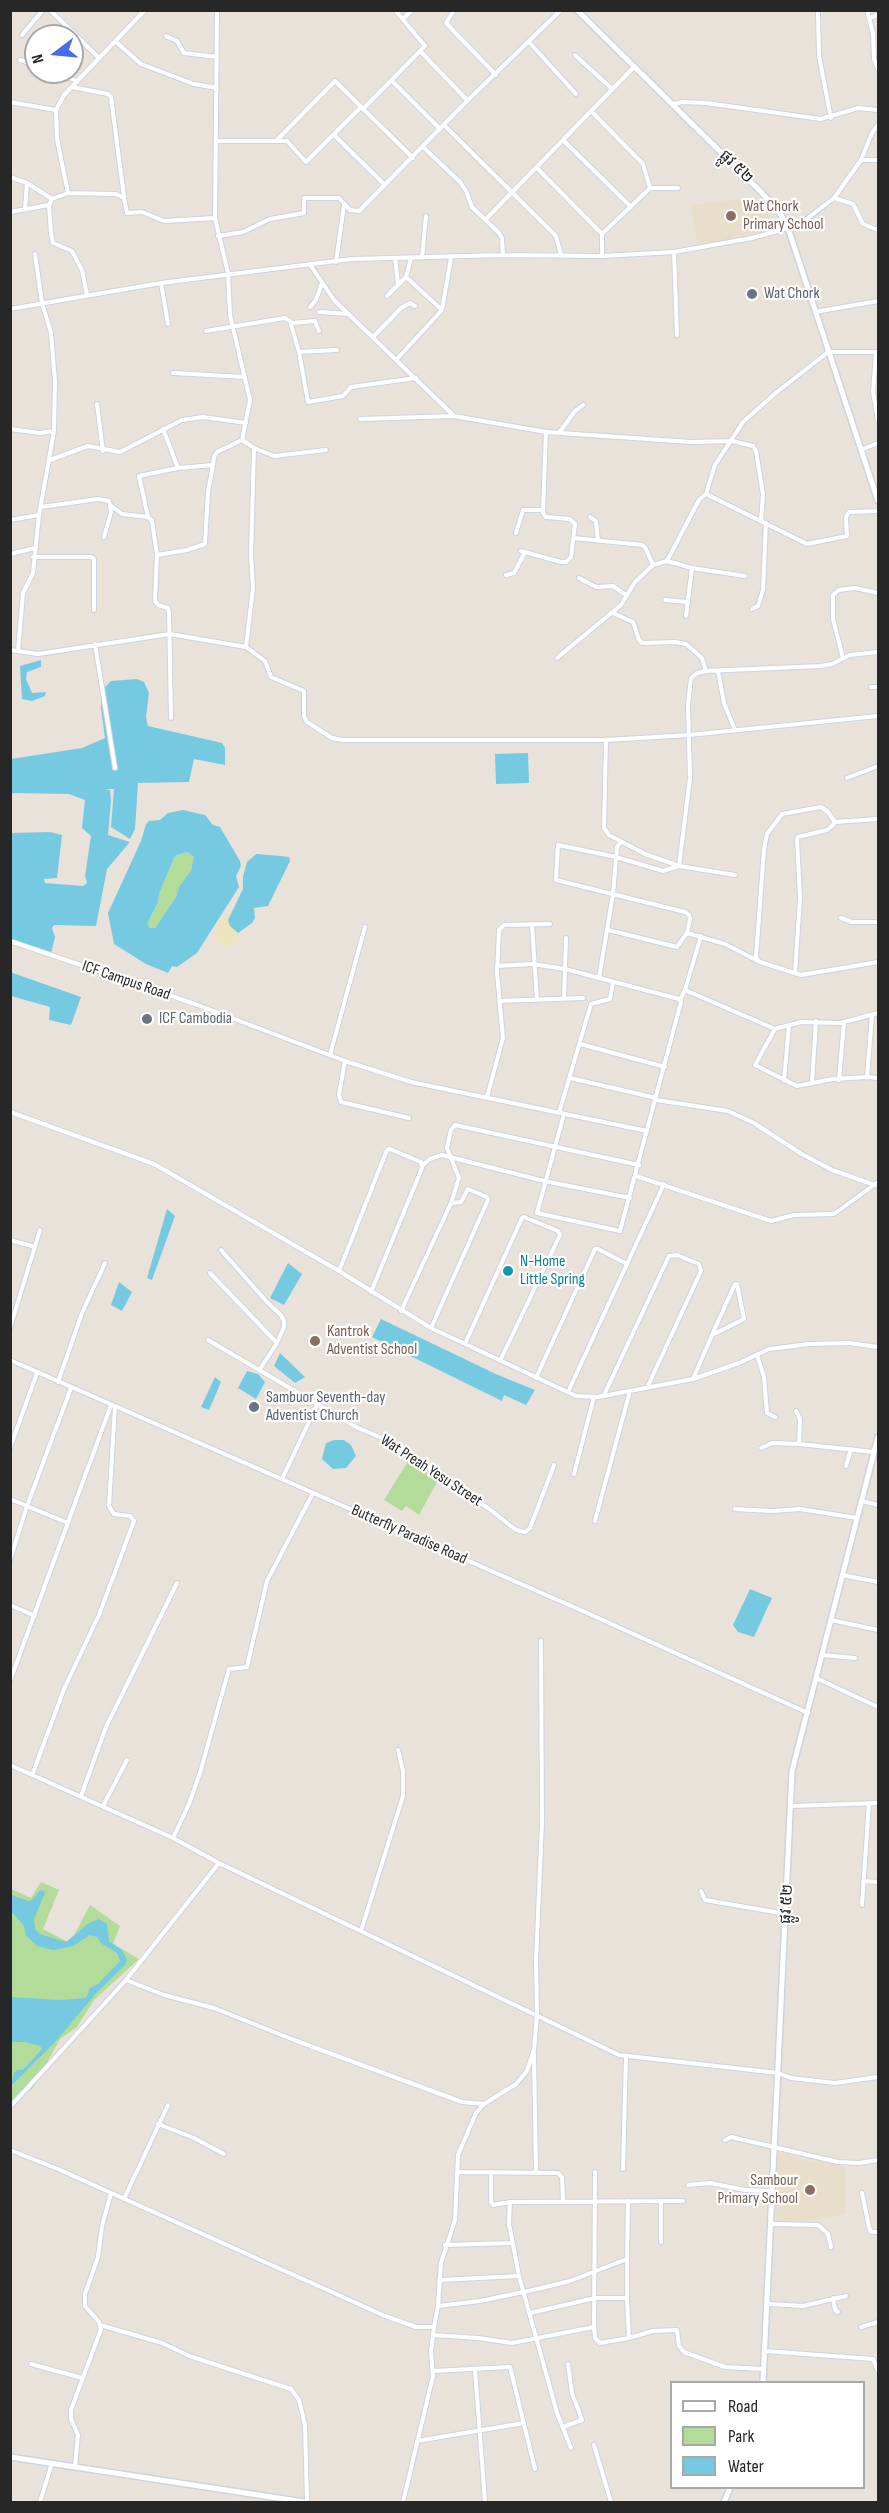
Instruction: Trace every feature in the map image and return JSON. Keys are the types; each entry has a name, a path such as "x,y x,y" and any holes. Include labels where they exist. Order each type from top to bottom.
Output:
{"street":[{"path":"22,35 43,10"},
{"path":"50,10 99,58"},
{"path":"84,74 145,10"},
{"path":"218,10 215,218 228,273 230,315 235,326 250,399 242,440"},
{"path":"217,141 287,141 306,162 424,48 425,44 394,10"},
{"path":"403,19 412,10"},
{"path":"454,10 446,23 496,75"},
{"path":"218,236 243,232 270,219 304,213 304,198 339,198 353,211 359,211 561,10"},
{"path":"867,10 874,59 879,69"},
{"name":"ផ្លូវ ៥២","path":"577,11 772,204 788,228 860,451 879,501"},
{"path":"818,13 819,56 831,118"},
{"path":"869,18 879,15"},
{"path":"166,36 177,41 184,53 218,57"},
{"path":"115,41 141,64 194,84 217,88"},
{"path":"529,42 576,94"},
{"path":"420,51 468,101"},
{"path":"575,54 612,89"},
{"path":"20,60 24,61"},
{"path":"486,219 634,67"},
{"path":"277,140 335,81 412,159"},
{"path":"392,81 440,129"},
{"path":"68,193 57,139 56,110 75,84"},
{"path":"72,87 108,94 111,97 127,213 142,212 164,221 215,218"},
{"path":"10,102 56,110"},
{"path":"672,105 683,102 705,102 810,118 831,118 858,108 879,110"},
{"path":"591,111 643,164 650,188"},
{"path":"444,124 556,236 561,255"},
{"path":"10,309 228,273 336,262 395,258 503,255 602,256 674,252 752,238 804,221 834,198 861,160 872,133 879,125"},
{"path":"334,135 385,185"},
{"path":"563,140 631,207"},
{"path":"423,147 460,182 465,188 472,207 502,237 503,255"},
{"path":"861,160 879,160"},
{"path":"537,167 602,234 602,256"},
{"path":"10,177 27,183 52,199"},
{"path":"25,209 27,183"},
{"path":"602,234 650,188 678,188"},
{"path":"87,295 82,270 72,251 53,243 49,205 52,199 68,193 116,194 124,198"},
{"path":"834,198 854,204 865,226 879,230"},
{"path":"336,262 345,204"},
{"path":"10,212 49,205"},
{"path":"422,258 426,216"},
{"path":"674,252 677,335"},
{"path":"18,651 23,593 32,578 39,515 54,431 51,333 42,303 35,254"},
{"path":"395,258 398,284"},
{"path":"387,296 406,277 411,258"},
{"path":"397,359 442,310 451,258"},
{"path":"311,266 334,300 454,416"},
{"path":"406,277 442,310"},
{"path":"310,307 316,300 322,282"},
{"path":"161,283 168,324"},
{"path":"815,312 879,301"},
{"path":"373,337 400,308 410,303 415,306"},
{"path":"319,312 349,314"},
{"path":"206,331 285,318 292,323 315,321 319,331"},
{"path":"292,323 299,352 305,398 308,402 339,398 351,387 416,378"},
{"path":"299,352 337,350"},
{"path":"667,561 699,500 706,495 715,465 743,422 768,399 828,352 878,353 873,397 879,420"},
{"path":"173,373 245,377"},
{"path":"97,404 104,451"},
{"path":"559,434 575,411 583,405"},
{"path":"360,419 454,416 559,434 691,442 732,441 756,448 763,494 763,590 758,606 752,609"},
{"path":"50,460 64,457 85,447 120,452 182,420 203,417 246,423"},
{"path":"10,429 40,433 54,431"},
{"path":"163,429 178,468"},
{"path":"506,575 514,573 523,552 566,562 571,557 576,529 573,521 546,517 543,510 546,432"},
{"path":"242,440 274,456 326,450"},
{"path":"157,555 187,550 205,544 208,492 217,452 242,440"},
{"path":"860,451 879,443"},
{"path":"246,647 253,588 250,554 254,448"},
{"path":"171,718 168,608 158,605 155,601 157,555 152,521 148,517 139,476 178,468 213,465"},
{"path":"706,495 810,544 847,537 846,515 849,512 879,511"},
{"path":"41,507 98,499 109,501 110,505 122,514 148,517"},
{"path":"104,537 111,512 110,505"},
{"path":"516,533 524,510 543,510"},
{"path":"10,520 39,515"},
{"path":"590,517 596,521 598,541"},
{"path":"574,538 644,546 652,564"},
{"path":"10,554 35,548"},
{"path":"33,557 91,557 94,559 94,610"},
{"path":"557,658 613,613 652,564 667,561 692,568 745,576"},
{"path":"686,616 692,568"},
{"path":"579,578 596,587 613,586 626,595"},
{"path":"843,658 833,619 833,595 839,590 855,588 879,593"},
{"path":"665,600 688,602"},
{"path":"613,613 633,622 637,636 642,643 686,644 702,658 706,671"},
{"path":"10,650 38,654 170,634 246,647 266,661 271,677 304,690 304,717 307,722 336,739 606,740 689,735 879,716"},
{"path":"95,644 115,768"},
{"path":"679,866 690,778 689,684 694,675 706,671 749,668 807,668 832,664 850,655 879,652"},
{"path":"718,671 724,703 735,730"},
{"path":"871,687 879,687"},
{"path":"606,740 604,828 609,835 645,854 679,866 735,875"},
{"path":"847,778 879,766"},
{"path":"758,960 756,957 767,834 782,814 821,807 828,812 834,822"},
{"path":"795,973 800,898 796,839 827,830 834,822 879,819"},
{"path":"599,978 614,894 617,847 621,842"},
{"path":"608,930 677,947 687,933 690,919 688,913 556,880 558,844 616,857 663,871 679,866"},
{"path":"841,918 852,922 879,922"},
{"path":"532,924 537,1000"},
{"path":"487,1097 503,1038 497,966 501,927 550,924"},
{"path":"330,1055 365,927"},
{"path":"687,933 725,944 758,960 807,975 879,962"},
{"path":"613,982 610,999 591,1004 570,1078 537,1213 617,1231 622,1229 681,1006 680,1001 701,936"},
{"path":"564,999 566,938"},
{"name":"ICF Campus Road","path":"10,942 195,1004 345,1061 411,1083 647,1131"},
{"path":"497,966 533,964 565,969 680,1001"},
{"path":"685,990 776,1029 801,1022 844,1022 879,1013"},
{"path":"499,1001 583,998"},
{"path":"867,1077 872,1015"},
{"path":"812,1083 816,1021"},
{"path":"839,1080 844,1022"},
{"path":"784,1080 789,1025"},
{"path":"776,1029 755,1065 784,1080 797,1086 867,1077 879,1078"},
{"path":"580,1044 665,1067"},
{"path":"345,1061 339,1095 341,1102 409,1118"},
{"path":"570,1078 656,1099 729,1111 754,1123 800,1153 832,1170 877,1184"},
{"path":"10,1112 154,1164 339,1271 431,1328 568,1392 594,1397 604,1396 693,1379 740,1364 769,1349 809,1344 849,1343 879,1347"},
{"path":"402,1311 451,1203 459,1178 449,1157 447,1142 453,1127 458,1125 639,1165"},
{"path":"339,1271 387,1150 390,1149 423,1165"},
{"path":"371,1292 423,1165 437,1156 630,1198"},
{"path":"636,1176 769,1221 794,1215 834,1214 877,1184"},
{"path":"568,1392 664,1184"},
{"path":"431,1328 489,1199 468,1189 461,1202 451,1203"},
{"path":"465,1344 522,1218 558,1231 560,1235 500,1361"},
{"path":"10,1328 40,1230"},
{"path":"10,1240 34,1247"},
{"path":"536,1378 595,1249 611,1254 627,1264"},
{"path":"221,1250 284,1321 284,1327 277,1343 260,1369"},
{"path":"604,1396 669,1256 677,1255 699,1264 701,1271 647,1388"},
{"path":"58,1382 82,1313 105,1263"},
{"path":"210,1273 277,1343"},
{"path":"693,1379 712,1335 735,1284 736,1284 744,1319 712,1335"},
{"name":"Wat Preah Yesu Street","path":"208,1340 358,1428 387,1440 488,1508 516,1530 525,1532 530,1528 554,1466"},
{"path":"757,1355 764,1377 768,1413 775,1416"},
{"name":"Butterfly Paradise Road","path":"10,1360 808,1713"},
{"path":"10,1448 37,1373"},
{"path":"10,1560 27,1506 72,1388"},
{"path":"596,1521 630,1391"},
{"path":"574,1474 594,1397"},
{"path":"282,1479 318,1403"},
{"path":"10,1681 113,1406"},
{"path":"33,1773 64,1689 99,1615 134,1521 130,1516 114,1514 109,1506 113,1406"},
{"path":"796,1410 801,1419 799,1444"},
{"name":"ផ្លូវ ៥២","path":"763,2381 792,1771 879,1437"},
{"path":"761,1449 772,1443 874,1452"},
{"path":"846,1466 851,1449"},
{"path":"173,1838 200,1773 230,1669 247,1667 267,1581 314,1493"},
{"path":"10,1499 68,1523"},
{"path":"861,1501 879,1505"},
{"path":"735,1509 772,1511 800,1509 857,1518"},
{"path":"842,1575 879,1582"},
{"path":"81,1796 106,1727 177,1583"},
{"path":"10,1605 35,1616"},
{"path":"831,1620 879,1630"},
{"path":"536,2173 534,2050 542,1823 542,1641"},
{"path":"822,1655 855,1658"},
{"path":"816,1678 879,1707"},
{"path":"361,1931 403,1796 404,1771 398,1750"},
{"path":"103,1806 127,1760"},
{"path":"11,1767 33,1773 173,1838 219,1863 447,1974 626,2057 676,2060 835,2083 879,2077"},
{"path":"862,1905 869,1803"},
{"path":"792,1806 879,1803"},
{"path":"10,2108 126,1980 219,1863"},
{"path":"864,1881 879,1882"},
{"path":"701,1891 705,1900 786,1914"},
{"path":"126,1980 164,1995 214,2007 294,2040 462,2102 484,2104"},
{"path":"404,2502 433,2371 431,2352 438,2306 439,2280 445,2245 455,2220 458,2155 462,2140 476,2113 484,2104 516,2084 527,2071 534,2050"},
{"path":"623,2169 626,2057"},
{"path":"124,2199 168,2105"},
{"path":"158,2124 194,2138 224,2154"},
{"path":"725,2140 731,2138 838,2162 859,2163 879,2160"},
{"path":"10,2150 385,2316 416,2327 434,2328"},
{"path":"457,2172 560,2174 563,2202"},
{"path":"491,2172 491,2202 493,2205 510,2202 683,2201"},
{"path":"595,2172 594,2327 596,2338 600,2343 653,2331 677,2330 679,2346 684,2352 725,2367 764,2369"},
{"path":"688,2185 710,2183 745,2190 773,2191"},
{"path":"10,2457 305,2502 305,2425 299,2400 291,2389 192,2357 162,2343 100,2325 84,2302 98,2257 102,2226 111,2193"},
{"path":"862,2193 868,2227 871,2232 879,2232"},
{"path":"628,2201 628,2338"},
{"path":"510,2202 512,2243 519,2276 562,2427 571,2448"},
{"path":"661,2202 661,2242"},
{"path":"772,2224 818,2225 828,2234 831,2247"},
{"path":"445,2245 512,2243"},
{"path":"438,2306 480,2301 570,2281 627,2259"},
{"path":"439,2280 519,2276"},
{"path":"768,2304 803,2306 846,2296"},
{"path":"530,2313 595,2298 627,2298"},
{"path":"832,2298 835,2310 838,2312"},
{"path":"861,2327 879,2322"},
{"path":"75,2467 78,2435 70,2414 99,2335 100,2325"},
{"path":"433,2335 512,2343 594,2327"},
{"path":"765,2351 873,2359 879,2371"},
{"path":"31,2364 82,2378"},
{"path":"562,2427 582,2420 573,2392 568,2364"},
{"path":"433,2371 510,2367 535,2469"},
{"path":"475,2369 485,2502"},
{"path":"417,2441 524,2423"},
{"path":"594,2445 611,2502"},
{"path":"40,2502 52,2463"}],"shaded area":[{"name":"Wat Chork Primary School","path":"757,197 778,228 699,248 690,205"},
{"name":"Sambour Primary School","path":"777,2152 805,2160 845,2166 845,2214 776,2226"}],"green space":[{"path":"187,852 194,857 191,870 155,928 149,928 148,922 158,904 159,894 174,858"},
{"path":"409,1460 438,1480 419,1515 406,1506 402,1511 384,1500"},
{"path":"41,1882 59,1890 43,1929 70,1943 90,1905 120,1926 113,1944 139,1959 94,2000 77,2027 60,2039 33,2088 11,2104 11,1889 31,1898"}],"sand":[{"path":"230,913 228,920 237,933 242,932 235,944 230,947 213,940 224,916"}],"water":[{"path":"41,660 41,667 27,672 26,679 32,693 46,692 45,696 32,701 22,699 20,666"},
{"path":"137,679 144,682 149,693 146,717 148,726 222,743 225,748 225,765 194,759 189,782 138,783 135,829 130,839 111,827 114,789 105,789 110,790 111,801 108,835 130,842 107,869 96,926 54,925 52,928 55,937 51,953 11,939 11,833 50,832 62,835 57,878 44,879 45,883 83,886 87,883 85,876 91,836 82,828 85,800 69,794 11,793 11,759 82,748 105,738 101,708 102,690 111,681"},
{"path":"528,753 529,783 496,784 495,754"},
{"path":"183,810 205,815 213,825 220,827 241,866 236,876 239,887 197,953 177,967 172,966 168,973 146,964 114,944 108,913 141,841 146,824 149,821 160,820 168,813","holes":["187,852 194,857 191,870 179,887 176,897 155,928 149,928 148,922 158,903 159,894 174,858"]},
{"path":"256,854 289,857 290,861 268,906 254,908 255,918 252,923 238,933 230,926 228,920 243,889 243,876 247,862"},
{"path":"10,972 81,997 71,1025 49,1020 50,1007 11,996"},
{"path":"167,1209 175,1216 152,1280 147,1278"},
{"path":"288,1263 302,1274 284,1305 270,1298"},
{"path":"119,1282 132,1292 122,1311 111,1305"},
{"path":"381,1319 498,1375 535,1390 526,1405 504,1395 502,1401 372,1337"},
{"path":"280,1353 305,1377 295,1383 274,1366"},
{"path":"247,1371 258,1374 265,1382 256,1399 238,1388"},
{"path":"215,1377 221,1382 209,1410 201,1407"},
{"path":"344,1440 351,1445 356,1456 346,1468 333,1469 322,1459 326,1443"},
{"path":"750,1589 772,1598 754,1637 738,1632 733,1625"},
{"path":"43,1890 45,1893 34,1919 35,1929 40,1934 66,1942 89,1923 99,1919 107,1924 109,1941 122,1950 127,1960 56,2041 11,2086 14,2073 17,2070 23,2070 42,2049 40,2046 25,2042 11,2042 11,1997 58,2000 86,1998 90,1988 98,1984 120,1961 117,1953 102,1944 97,1937 90,1935 73,1946 53,1950 37,1946 26,1935 24,1926 11,1911 11,1895 28,1901"}],"place":[{"name":"Wat Chork Primary School","path":"731,216"},
{"name":"Wat Chork","path":"752,294"},
{"name":"ICF Cambodia","path":"147,1019"},
{"name":"N-Home Little Spring","path":"508,1271"},
{"name":"Kantrok Adventist School","path":"315,1341"},
{"name":"Sambuor Seventh-day Adventist Church","path":"254,1407"},
{"name":"Sambour Primary School","path":"810,2190"}]}
